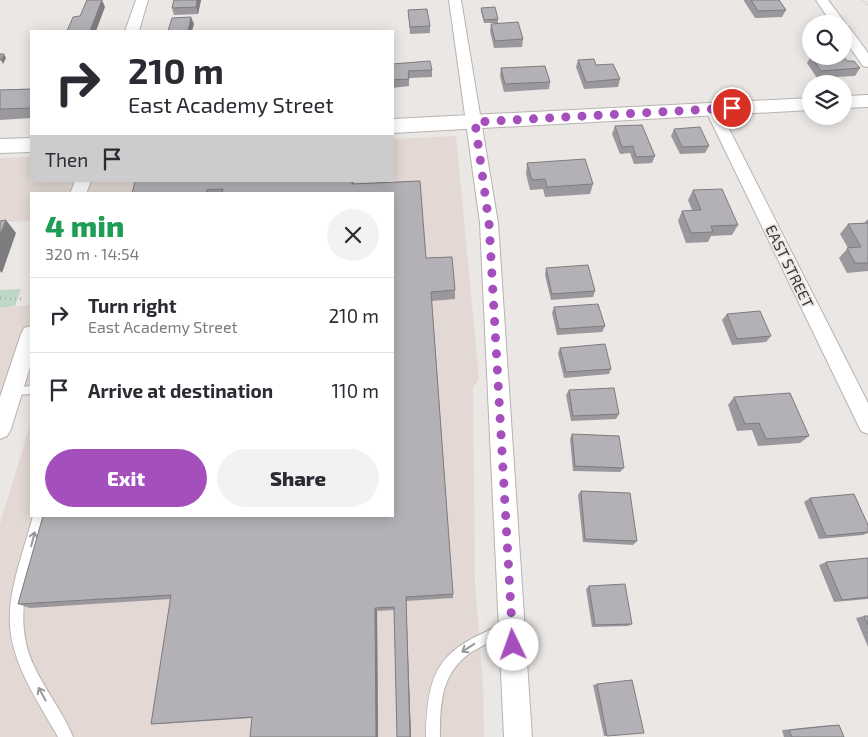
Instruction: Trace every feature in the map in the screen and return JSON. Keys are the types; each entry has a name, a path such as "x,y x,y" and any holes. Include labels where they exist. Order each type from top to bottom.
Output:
{"street":[{"path":"132,30 142,0"},
{"path":"456,0 489,223 518,737"},
{"path":"822,0 833,15"},
{"path":"852,41 868,64"},
{"path":"852,102 868,101"},
{"path":"394,126 802,104"},
{"name":"EAST STREET","path":"712,109 868,424"},
{"path":"0,146 30,145"},
{"path":"0,430 22,391 30,340"}],"lane":[{"path":"39,517 17,602 16,625 19,646 66,737"},
{"path":"434,737 436,688 447,666 466,648 512,627"}],"path":[{"path":"863,0 868,5"},
{"path":"0,298 24,299"}],"shaded area":[{"path":"456,136 479,379 473,388 475,584 483,685 484,737 0,737 0,524 30,425 30,517 394,517 394,192 30,192 30,221 0,222 0,158 30,157 30,182 394,182 394,139"},
{"path":"30,305 30,396 0,397 0,308"}],"green space":[{"path":"21,289 15,306 0,308 0,290"}],"building":[{"path":"87,0 102,0 90,30 67,30 73,17 80,16"},
{"path":"174,0 197,0 196,7 172,8"},
{"path":"751,0 779,0 786,10 758,11"},
{"path":"495,7 498,19 484,20 481,8"},
{"path":"427,9 430,26 410,27 408,10"},
{"path":"191,17 188,30 168,30 172,18"},
{"path":"518,22 523,39 495,41 491,24"},
{"path":"594,59 596,65 613,64 620,79 586,82 578,60"},
{"path":"430,61 432,70 408,71 409,79 394,80 394,64"},
{"path":"852,61 860,68 821,71 817,65 852,65"},
{"path":"545,66 550,82 505,84 501,68"},
{"path":"30,89 30,108 0,109 0,90"},
{"path":"642,125 655,156 636,157 633,146 622,147 615,126"},
{"path":"700,127 709,146 682,147 674,129"},
{"path":"585,159 593,184 547,187 545,179 532,180 527,163"},
{"path":"420,181 426,258 452,257 455,290 431,292 453,594 406,597 410,737 397,737 394,607 375,608 376,737 250,737 252,717 151,724 171,595 18,604 43,517 394,517 394,192 222,192 223,189 207,190 206,192 132,192 135,182 352,182 352,184"},
{"path":"722,189 738,225 711,226 713,232 691,233 682,211 701,210 693,190"},
{"path":"6,220 0,235 0,221"},
{"path":"868,223 868,263 855,263 847,248 861,247 848,224"},
{"path":"588,265 595,291 552,294 546,268"},
{"path":"598,304 605,326 559,329 554,307"},
{"path":"760,311 771,336 737,339 727,314"},
{"path":"605,344 611,369 566,372 560,348"},
{"path":"614,388 619,414 573,416 569,390"},
{"path":"790,393 809,436 766,439 759,423 745,424 734,397"},
{"path":"572,434 619,436 624,468 575,466"},
{"path":"581,491 630,493 637,541 585,539"},
{"path":"854,494 868,525 868,532 826,536 810,498"},
{"path":"868,558 868,597 842,600 826,562"},
{"path":"625,584 632,624 595,625 589,586"},
{"path":"864,616 868,616 868,625"},
{"path":"632,680 644,733 607,736 597,684"},
{"path":"839,725 844,737 792,737 789,730"}],"route":[{"path":"513,645 489,223 475,122 732,108"}]}
